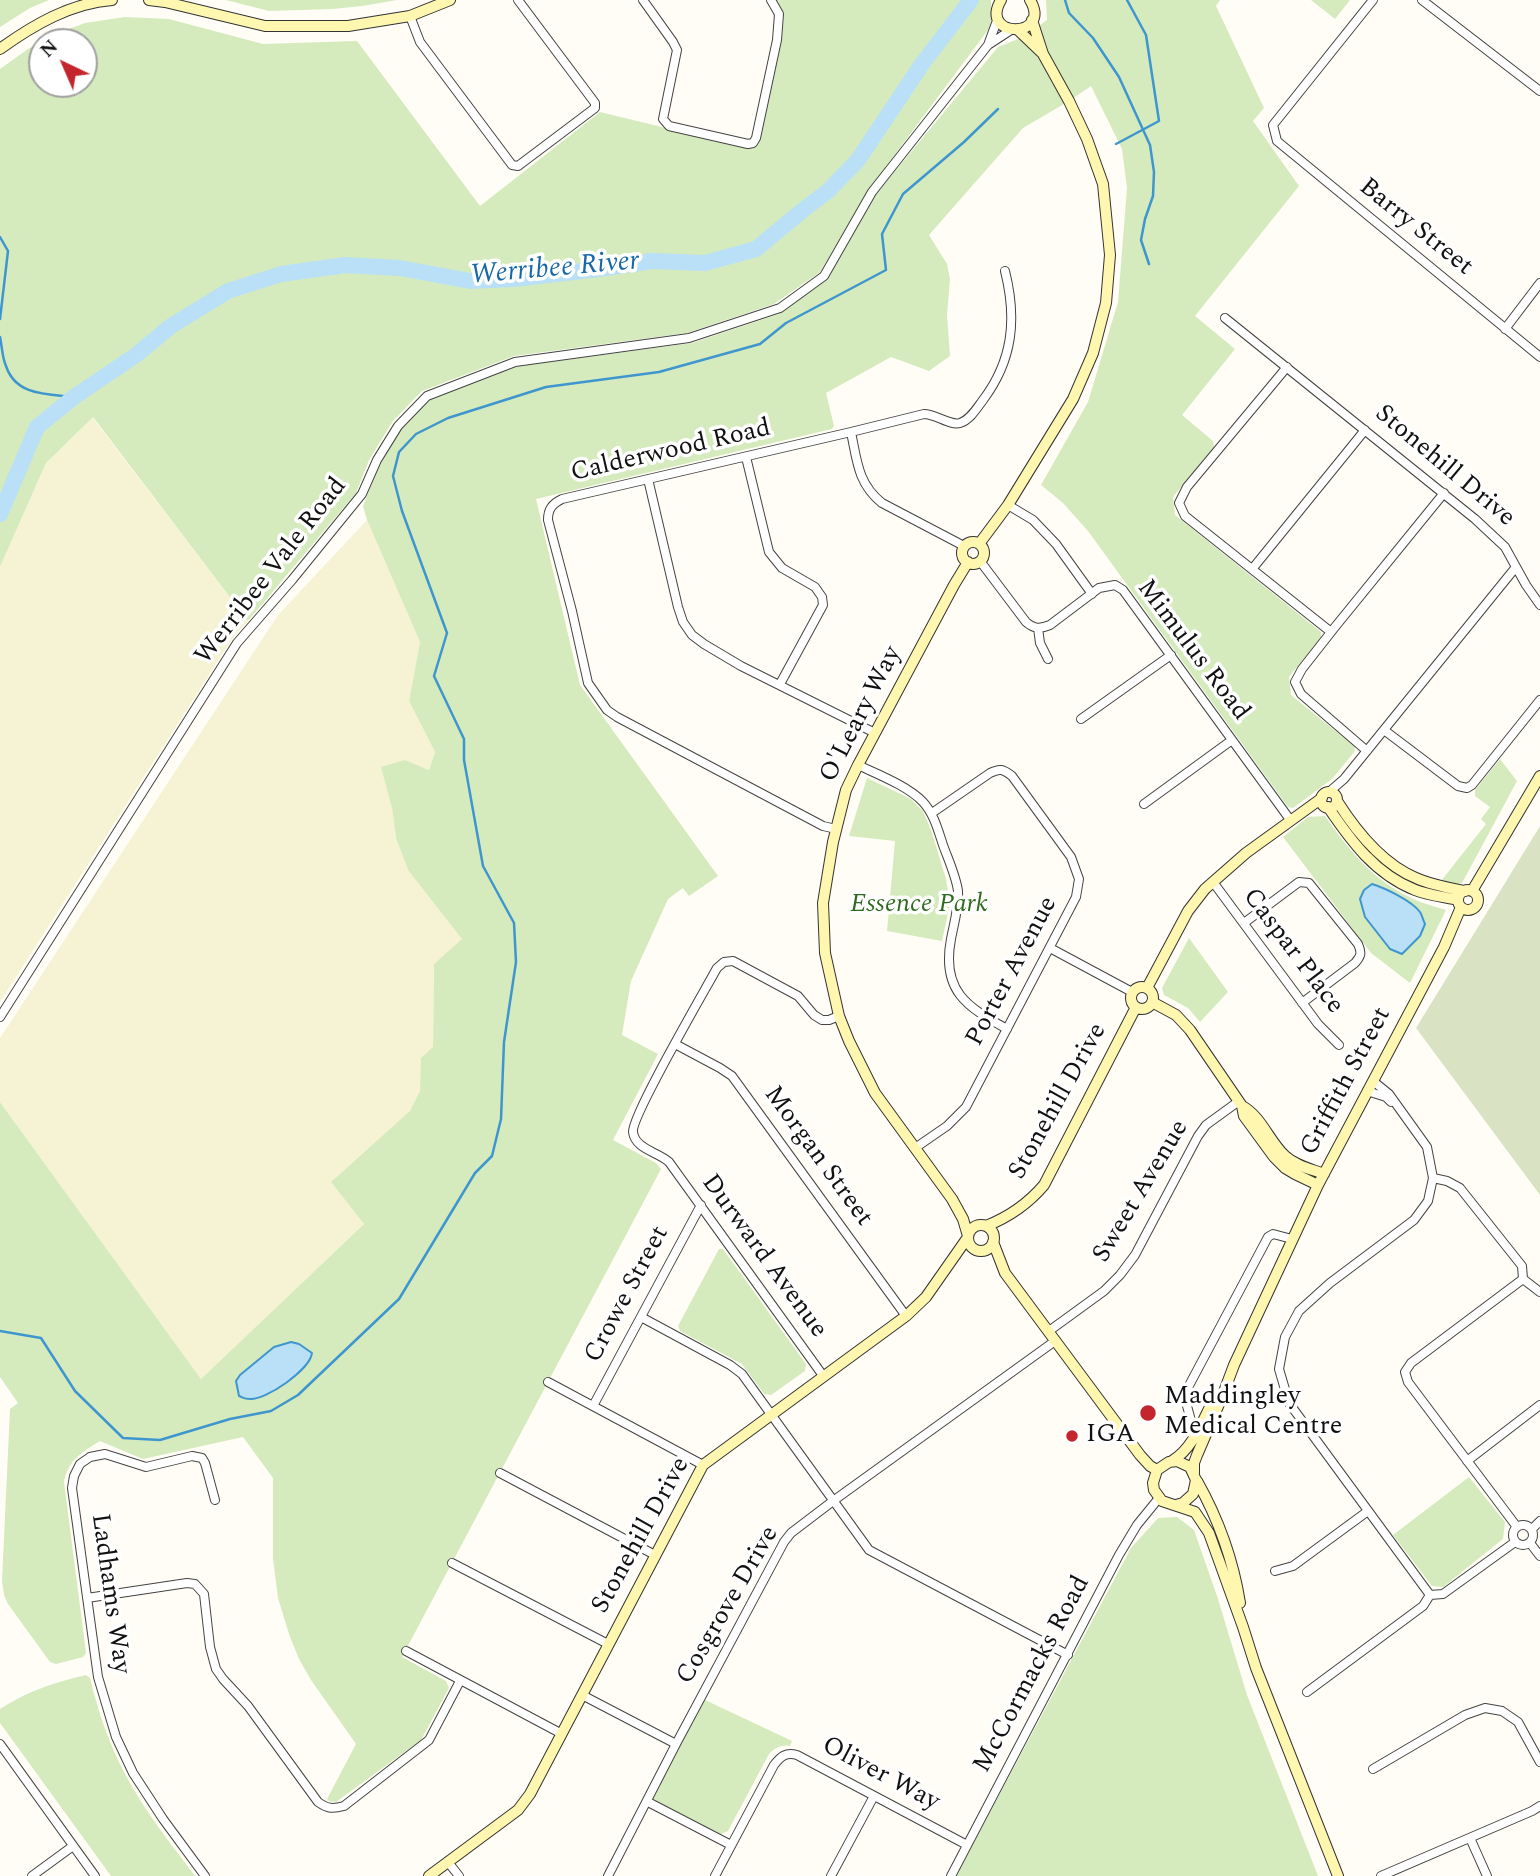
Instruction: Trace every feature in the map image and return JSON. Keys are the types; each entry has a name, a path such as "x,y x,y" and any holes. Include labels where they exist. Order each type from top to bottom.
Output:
{"street":[{"path":"0,49 53,16 112,0"},
{"path":"149,0 265,26 348,26 410,16 450,0"},
{"path":"410,16 420,42 512,165 518,166 595,108 595,103 518,0"},
{"path":"643,0 677,50 664,123 748,144 756,138 777,40 779,15 771,0"},
{"name":"Barry Street","path":"1373,0 1273,125 1277,141 1540,357"},
{"path":"1422,0 1540,91"},
{"path":"1000,1 997,7 1001,23 1015,30 1043,54"},
{"path":"1015,30 1029,25 1032,20 1032,1"},
{"name":"Werribee Vale Road","path":"0,1017 237,643 362,494 377,460 398,426 427,396 515,362 689,338 779,308 824,276 872,192 988,45 998,18"},
{"path":"979,544 1038,459 1073,399 1093,353 1106,303 1110,255 1103,184 1087,139 1043,54 1032,20"},
{"name":"Werribee Vale Road","path":"988,45 1015,30"},
{"name":"Calderwood Road","path":"836,828 823,826 607,710 588,684 548,511 562,499 924,414 933,414 950,422 961,423 969,418 993,387 1004,365 1010,341 1012,308 1005,271"},
{"path":"1505,329 1540,283"},
{"name":"Stonehill Drive","path":"1226,318 1475,519 1505,547 1516,567 1344,779 1330,800"},
{"path":"1287,367 1186,487 1180,503 1185,516 1331,632"},
{"path":"1253,568 1365,430"},
{"path":"851,432 860,474 873,496 964,546"},
{"path":"746,457 769,552 782,568 815,587 822,597 822,605 780,684"},
{"path":"648,479 673,590 683,622 692,635 741,666 875,733"},
{"path":"1367,751 1301,694 1295,682 1331,632 1444,493"},
{"path":"1008,505 1033,520 1092,593"},
{"path":"972,542 979,544 984,551 980,561 974,564 968,562 963,557 964,546 972,542"},
{"path":"980,561 1026,622 1033,628 1038,628 1040,643 1048,659"},
{"name":"O'Leary Way","path":"952,1199 875,1093 849,1041 839,1016 825,953 823,903 836,828 846,790 968,562"},
{"path":"1516,567 1540,605"},
{"name":"Mimulus Road","path":"1038,628 1050,625 1103,587 1119,587 1291,821"},
{"path":"1081,719 1171,655"},
{"path":"1384,730 1458,786 1467,788 1540,700"},
{"path":"1143,804 1232,740"},
{"path":"858,765 910,792 922,800 932,813 958,890 949,950 954,984 966,1003 976,1012 1007,1029"},
{"name":"Porter Avenue","path":"915,1147 947,1126 966,1107 1076,897 1079,880 1071,857 1012,776 1004,770 998,769 990,773 932,813"},
{"name":"Griffith Street","path":"1195,1476 1194,1463 1234,1365 1318,1185 1467,899 1540,776"},
{"path":"1532,787 1540,798"},
{"path":"1147,988 1188,911 1205,889 1247,853 1291,821 1330,800 1348,837 1364,856 1395,880 1417,891 1467,899"},
{"name":"Caspar Place","path":"1213,882 1318,1024 1339,1045"},
{"path":"1244,923 1304,882 1309,883 1358,944 1361,950 1359,958 1302,1003"},
{"path":"1050,948 1132,992"},
{"path":"675,1044 717,968 724,962 733,961 798,996 814,1015 822,1020 839,1016"},
{"path":"1139,987 1147,988 1153,996 1150,1006 1143,1009 1136,1007 1131,1000 1132,992 1139,987"},
{"path":"1152,1002 1176,1015 1190,1030 1240,1103 1244,1116 1274,1157 1285,1168 1318,1185"},
{"name":"Stonehill Drive","path":"1015,1212 1030,1201 1044,1185 1136,1007"},
{"name":"Durward Avenue","path":"675,1044 636,1118 633,1132 636,1140 669,1162 824,1377"},
{"name":"Morgan Street","path":"675,1044 732,1076 906,1316"},
{"path":"1370,1086 1390,1094 1427,1147 1433,1178 1428,1201 1414,1220 1330,1283 1299,1311 1285,1337 1279,1368 1289,1403 1430,1595"},
{"path":"1240,1103 1251,1111 1286,1157 1295,1164 1324,1174"},
{"name":"Sweet Avenue","path":"1052,1336 1120,1275 1135,1255 1198,1136 1206,1125 1240,1103"},
{"path":"1433,1178 1460,1188 1522,1266 1522,1279"},
{"path":"952,1199 963,1219 969,1243 1006,1273"},
{"path":"952,1199 974,1220 992,1231 993,1241 1006,1273 1140,1455 1157,1470"},
{"name":"Crowe Street","path":"593,1406 701,1205"},
{"path":"968,1237 976,1226 985,1226 1015,1212"},
{"path":"949,1264 959,1257 986,1250 1015,1212"},
{"path":"1195,1435 1184,1395 1268,1237 1273,1234 1292,1239"},
{"name":"Stonehill Drive","path":"429,1876 517,1810 530,1794 703,1465 906,1316 926,1297 968,1237"},
{"path":"1522,1279 1540,1292"},
{"path":"1517,1527 1408,1382 1405,1372 1411,1363 1522,1279"},
{"path":"640,1317 742,1374 869,1550 1068,1655"},
{"name":"Cosgrove Drive","path":"608,1876 676,1744 791,1533 1052,1336"},
{"name":"Griffith Street","path":"1169,1462 1190,1446 1234,1365"},
{"path":"548,1382 703,1465"},
{"path":"1467,1461 1540,1405"},
{"name":"Ladhams Way","path":"205,1876 133,1773 116,1737 98,1677 72,1488 80,1464 90,1457 105,1454 146,1467 192,1457 202,1458 205,1463 215,1500"},
{"path":"1243,1627 1236,1575 1214,1512 1195,1476 1184,1463 1169,1462 1157,1470 1154,1490 1159,1498 1169,1504 1195,1512 1209,1533 1256,1668 1338,1876"},
{"path":"500,1473 655,1555"},
{"path":"1176,1505 1194,1494 1195,1476"},
{"name":"McCormacks Road","path":"951,1876 1137,1525 1159,1498"},
{"path":"1275,1571 1293,1566 1368,1511"},
{"path":"1532,1530 1540,1521"},
{"path":"1526,1525 1532,1530 1530,1543 1523,1546 1515,1542 1513,1534 1517,1527 1526,1525"},
{"path":"1430,1595 1443,1594 1515,1542"},
{"path":"1530,1543 1540,1556"},
{"path":"452,1563 608,1644"},
{"path":"87,1598 195,1584 204,1594 210,1647 216,1669 248,1706 318,1802 326,1808 344,1806 429,1740 460,1681"},
{"path":"1307,1692 1423,1605 1430,1595"},
{"path":"405,1651 562,1734"},
{"path":"582,1695 676,1744"},
{"path":"1373,1769 1465,1715 1485,1708 1502,1711 1518,1722 1540,1762"},
{"path":"0,1744 95,1876"},
{"name":"Oliver Way","path":"715,1876 774,1765 781,1756 789,1753 967,1845"},
{"path":"831,1876 874,1796"},
{"path":"648,1802 731,1846"},
{"path":"1381,1876 1540,1806"},
{"path":"1470,1838 1487,1876"},
{"path":"33,1876 73,1846"},
{"path":"448,1862 458,1876"}],"shaded area":[{"path":"92,417 248,621 232,639 0,1002 0,567 46,463"},
{"path":"367,520 420,642 409,701 435,752 429,770 405,760 392,808 396,838 408,870 463,939 434,964 433,1047 421,1078 420,1091 410,1112 331,1182 364,1224 201,1379 0,1102 0,1038 278,615"}],"green space":[{"path":"0,0 49,0 30,8 0,27"},
{"path":"226,0 397,0 333,9 269,11"},
{"path":"775,0 991,0 991,26 869,189 820,272 774,304 687,333 514,356 422,391 393,421 369,460 356,493 248,621 93,417 46,463 0,567 0,69 28,49 28,98 98,98 98,28 71,28 85,23 125,17 169,19 263,44 357,41 480,206 600,112 748,148 758,141 782,39 784,13"},
{"path":"1046,0 1220,0 1216,6 1264,108 1253,121 1299,186 1195,316 1235,349 1182,415 1213,441 1214,447 1173,497 1175,515 1321,632 1321,637 1289,677 1291,695 1354,746 1355,751 1332,779 1293,808 1288,807 1088,531 1063,503 1041,485 1088,402 1118,302 1127,188 1122,149 1091,86 1023,128 929,235 947,264 950,279 947,315 950,356 929,371 891,357 826,393 834,426 832,429 536,499 580,685 718,876 689,896 683,888 668,899 631,981 622,1035 658,1054 613,1140 656,1163 661,1169 402,1657 446,1681 449,1688 421,1740 336,1802 329,1801 327,1799 356,1744 311,1680 290,1637 278,1598 273,1559 273,1478 243,1437 143,1459 100,1441 72,1462 64,1482 86,1653 83,1657 56,1664 50,1662 8,1604 2,1581 10,1409 18,1403 0,1377 0,1102 201,1379 364,1224 331,1182 410,1111 420,1091 421,1058 433,1047 434,964 462,939 408,870 396,838 392,808 381,767 405,760 429,770 435,752 409,701 420,642 363,506 379,467 401,429 429,399 518,366 692,343 779,314 826,280 876,194 998,47 1023,37 1047,20"},
{"path":"1311,0 1350,0 1335,19"},
{"path":"1500,759 1517,781 1462,883 1453,885 1441,881 1486,824 1481,819 1490,807 1475,796 1475,790"},
{"name":"Essence Park","path":"867,778 911,799 923,811 946,879 950,904 942,941 887,931 895,841 849,836"},
{"path":"1325,816 1352,852 1383,881 1413,899 1446,910 1410,983 1371,953 1283,837 1308,817"},
{"path":"1540,826 1540,1195 1416,1028"},
{"path":"1189,938 1228,992 1200,1022 1188,1008 1164,995 1162,988"},
{"path":"719,1249 723,1249 806,1364 805,1371 771,1395 764,1394 742,1364 680,1331 678,1326"},
{"path":"1469,1477 1505,1522 1503,1539 1443,1587 1432,1586 1393,1535"},
{"path":"1177,1517 1194,1530 1247,1695 1318,1876 956,1876 1131,1548 1158,1518"},
{"path":"86,1675 90,1678 114,1751 132,1787 195,1876 111,1876 0,1723 0,1709 10,1703 41,1688"},
{"path":"703,1699 792,1741 790,1746 778,1747 769,1754 728,1831 719,1835 657,1804 653,1799 653,1793"}],"water":[{"path":"1372,884 1405,899 1416,908 1425,924 1420,936 1402,954 1390,949 1365,917 1360,899 1364,890"},
{"path":"291,1342 312,1353 304,1368 266,1395 250,1399 239,1396 236,1381 240,1375 274,1347"}],"waterway":[{"name":"Werribee River","path":"0,514 37,427 171,326 228,291 281,274 346,265 400,268 470,281 514,279 652,261 705,263 756,249 828,191 858,160 922,64 971,0"},
{"path":"1065,0 1069,13 1093,38 1119,77 1150,145 1154,172 1153,196 1141,240 1149,264"},
{"path":"1116,144 1159,121 1146,35 1127,0"},
{"path":"0,1331 41,1338 75,1391 123,1438 160,1440 230,1419 271,1411 298,1395 399,1299 475,1173 492,1156 501,1119 504,1042 516,962 514,923 483,866 464,760 464,739 434,676 447,633 402,511 393,476 399,452 416,434 448,418 546,387 659,372 760,344 786,323 886,270 882,234 903,194 998,109"},
{"path":"0,237 8,251 0,319"},
{"path":"0,337 5,363 17,383 34,392 74,397"}],"place":[{"name":"Maddingley Medical Centre","path":"1148,1413"},
{"name":"IGA","path":"1072,1436"}]}
